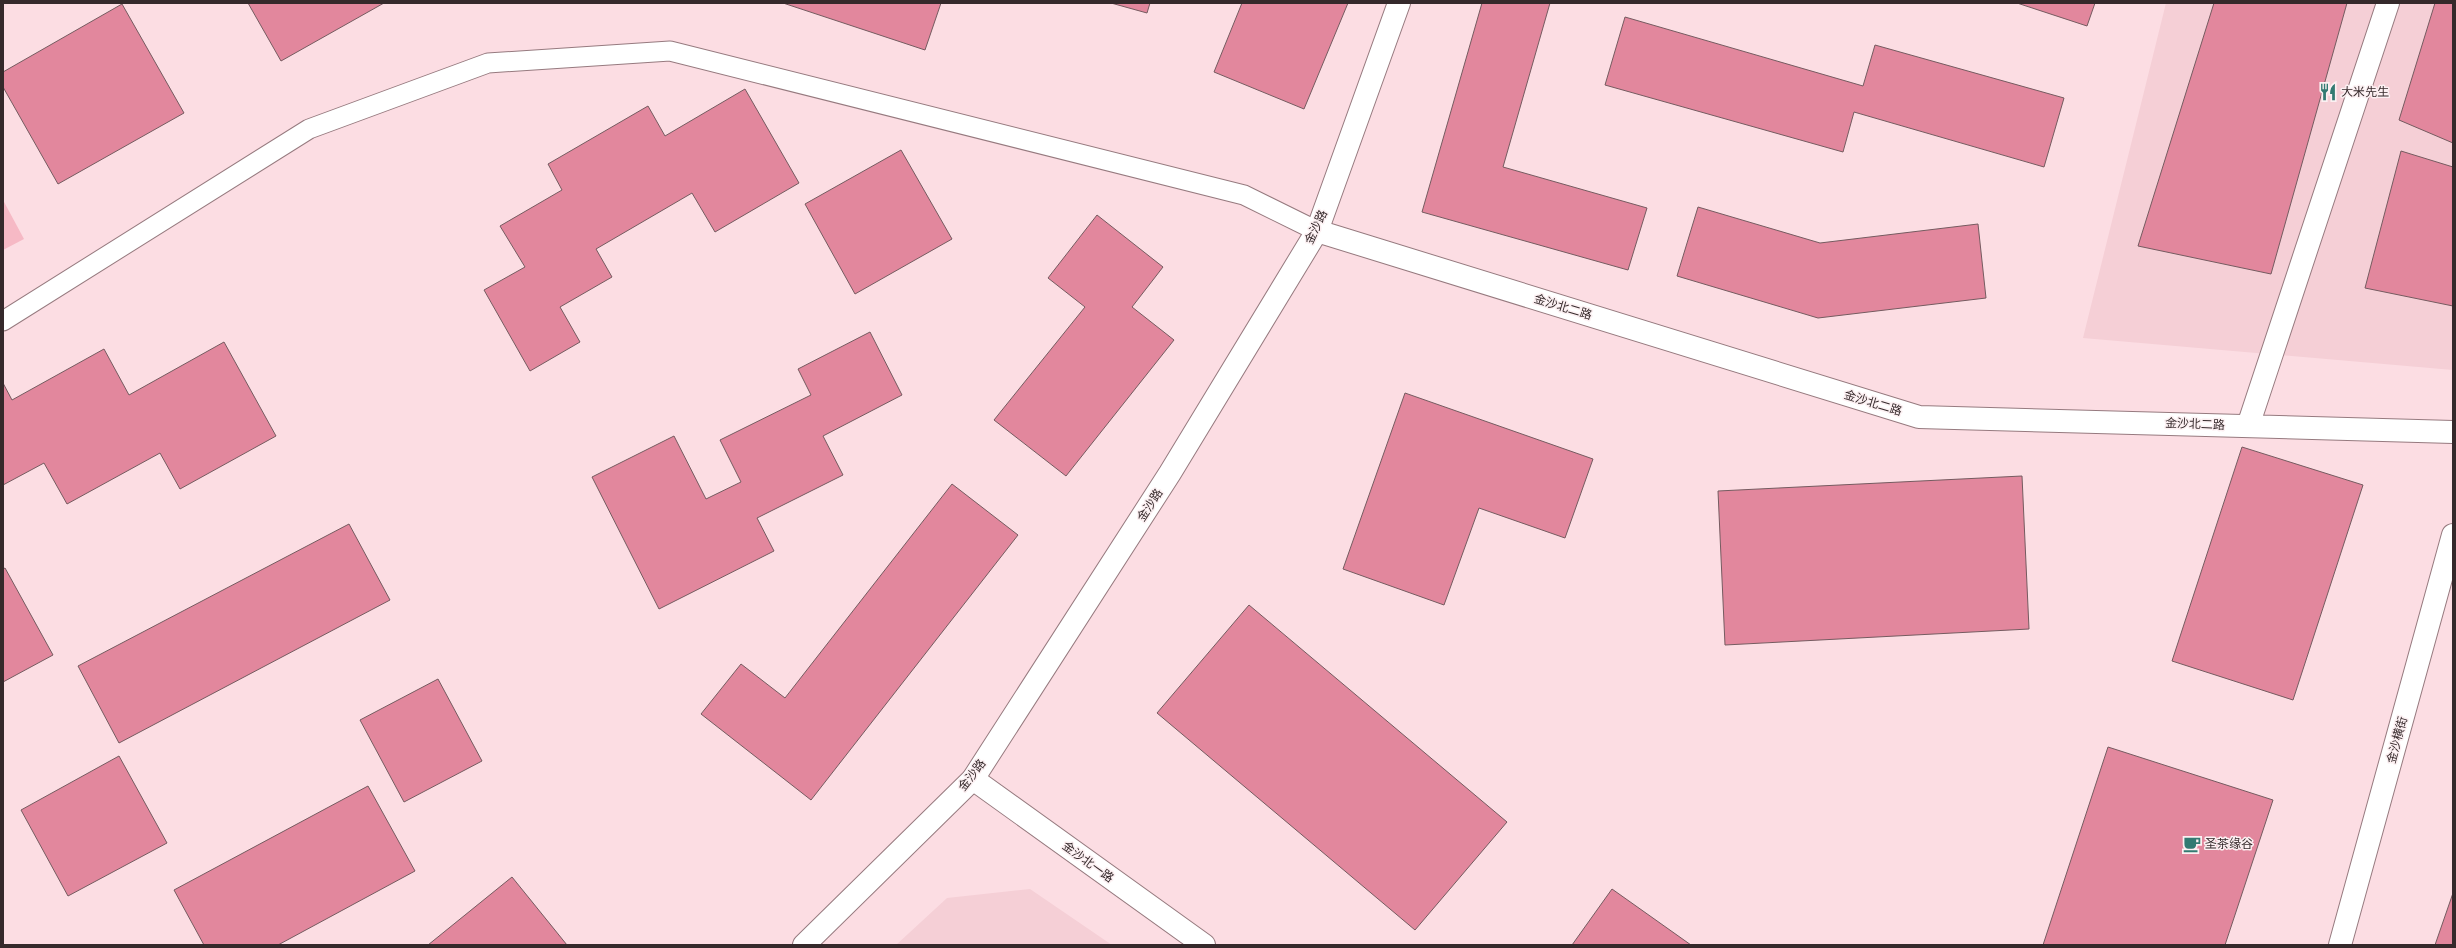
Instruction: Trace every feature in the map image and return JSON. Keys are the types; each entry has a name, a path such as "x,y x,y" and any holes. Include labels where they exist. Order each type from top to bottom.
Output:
{"street":[{"name":"金沙路","path":"804,945 973,779 1170,473 1317,231 1399,3"},
{"path":"2248,426 2388,3"},
{"name":"金沙北二路","path":"1317,231 1919,417 2453,432"},
{"name":"金沙横街","path":"2340,945 2453,535"},
{"name":"金沙北一路","path":"973,779 1204,945"}],"lane":[{"path":"3,321 309,129 488,63 670,51 1244,194 1317,231"}],"shaded area":[{"path":"2166,3 2453,3 2453,370 2083,338"},
{"path":"3,200 24,239 3,250"},
{"path":"1030,889 1112,945 896,945 947,898"}],"building":[{"path":"248,3 384,3 281,61"},
{"path":"783,3 941,3 925,50"},
{"path":"1111,3 1150,3 1147,13"},
{"path":"1242,3 1348,3 1304,109 1214,72"},
{"path":"1482,3 1550,3 1503,167 1647,208 1628,270 1422,212"},
{"path":"2017,3 2095,3 2087,26"},
{"path":"2214,3 2347,3 2271,274 2138,246"},
{"path":"2435,3 2453,3 2453,143 2399,120"},
{"path":"122,4 184,113 58,184 3,87 3,72"},
{"path":"1625,17 1863,86 1875,45 2064,98 2044,167 1854,112 1843,152 1605,85"},
{"path":"745,89 799,183 715,232 692,193 596,249 612,277 560,307 580,342 530,371 484,290 525,267 500,226 562,190 548,164 648,106 665,136"},
{"path":"901,150 952,239 855,294 805,204"},
{"path":"2401,151 2453,167 2453,306 2365,288"},
{"path":"1698,207 1820,243 1978,224 1986,298 1818,318 1677,276"},
{"path":"1097,215 1163,267 1132,307 1174,340 1066,476 994,420 1085,307 1048,278"},
{"path":"870,332 902,395 823,436 843,475 757,518 774,551 659,609 592,477 674,436 706,499 741,482 720,440 811,395 798,369"},
{"path":"224,342 276,436 180,489 160,453 67,504 44,463 3,485 3,383 12,400 104,349 129,395"},
{"path":"1405,393 1593,459 1565,538 1479,508 1444,605 1343,569"},
{"path":"2242,447 2363,485 2293,700 2172,661"},
{"path":"2022,476 2029,629 1725,645 1718,491"},
{"path":"952,484 1018,535 811,800 701,714 741,664 785,698"},
{"path":"349,524 390,600 119,743 78,666"},
{"path":"5,568 53,655 3,682 3,569"},
{"path":"1249,605 1507,822 1415,930 1157,713"},
{"path":"438,679 482,761 404,802 360,720"},
{"path":"2108,747 2273,800 2225,945 2043,945"},
{"path":"119,756 167,843 68,896 21,810"},
{"path":"368,786 415,871 278,945 204,945 174,890"},
{"path":"512,877 567,945 428,945"},
{"path":"1612,889 1691,945 1572,945"},
{"path":"2453,893 2453,945 2435,945"}],"place":[{"name":"大米先生","path":"2328,92"},
{"name":"圣茶缘谷","path":"2192,844"}]}
